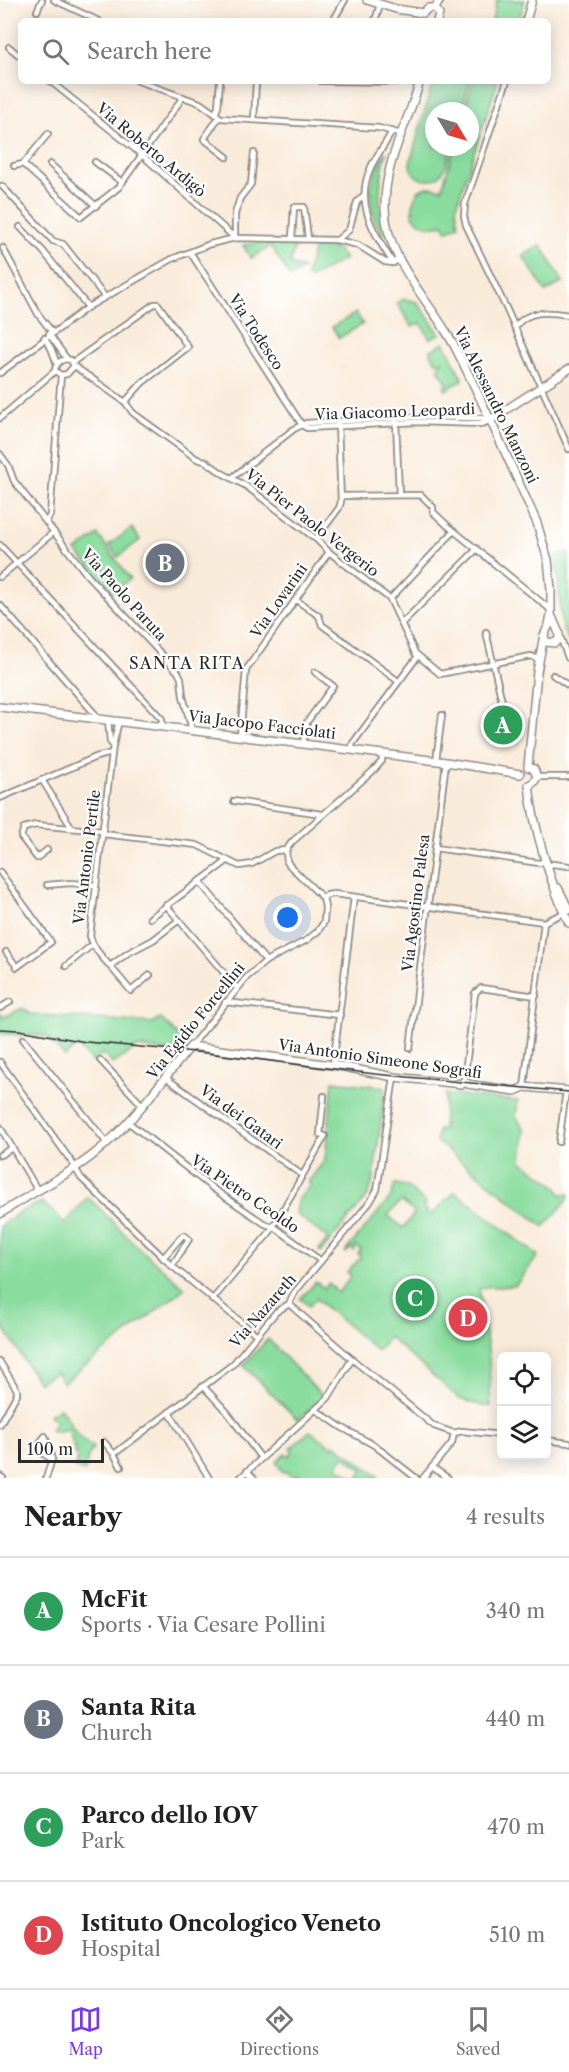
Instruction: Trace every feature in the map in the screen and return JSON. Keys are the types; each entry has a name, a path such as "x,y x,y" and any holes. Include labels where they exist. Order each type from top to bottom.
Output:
{"main road":[{"path":"367,0 424,17 428,8 435,8"},
{"path":"435,8 440,0"},
{"path":"527,18 532,0"},
{"path":"435,8 439,14 438,18"},
{"name":"Via Alessandro Manzoni","path":"419,84 389,165 385,192 386,222 396,261 450,337 544,541 550,574 551,610 540,657 528,767"},
{"name":"Via Giacomo Leopardi","path":"490,420 569,369"},
{"name":"Via Alessandro Manzoni","path":"551,610 559,634"},
{"path":"540,657 546,647 553,644 558,640 559,634 552,628 545,634 546,642 553,644"},
{"name":"Via Jacopo Facciolati","path":"0,707 96,718 114,723 162,726 446,762 520,774"},
{"path":"528,767 534,769 537,777 529,784 522,781 520,774 528,767"},
{"path":"529,784 534,820 552,878 568,910 569,923"},
{"name":"Via Antonio Simeone Sografi","path":"191,1047 333,1065 394,1077 462,1084 464,1081 468,1084 515,1090 524,1087 568,1091"},
{"name":"Via Egidio Forcellini","path":"0,1214 75,1168 107,1143 143,1106 191,1047"}],"street":[{"path":"37,11 42,0"},
{"path":"54,0 93,18"},
{"path":"335,18 345,0"},
{"path":"376,18 380,4"},
{"path":"9,47 18,54"},
{"name":"Via Roberto Ardigò","path":"54,84 142,155 235,238"},
{"path":"146,84 200,103 217,116 379,128 401,134"},
{"path":"220,84 217,116 204,139 227,156"},
{"path":"254,120 256,84"},
{"path":"506,84 465,204 464,216 466,225 515,327 569,449"},
{"path":"23,164 81,217 115,191 183,97"},
{"name":"Via Alessandro Manzoni","path":"392,131 370,169 364,195 367,215 373,229 396,261"},
{"path":"14,166 23,164 48,134"},
{"path":"235,238 235,214 240,198 251,184 254,153"},
{"path":"95,162 122,182"},
{"path":"50,164 96,206"},
{"path":"2,186 53,241 63,244 105,297"},
{"path":"337,240 349,230 357,202 364,195"},
{"path":"292,238 294,207 304,207 308,238"},
{"path":"20,227 43,251 88,307"},
{"path":"0,373 88,307 172,259 210,244 235,238 337,240 358,245 385,262 396,261"},
{"name":"Via Pier Paolo Vergerio","path":"3,248 38,314 68,359 125,402 133,413 193,457 233,477 316,539 329,552 390,599 417,656"},
{"name":"Via Todesco","path":"190,252 302,425"},
{"path":"61,375 70,372 74,364 154,304 158,304 188,347 142,383 125,402"},
{"path":"515,327 528,315 569,315"},
{"path":"0,418 55,371 57,364 44,338"},
{"path":"57,364 68,359"},
{"path":"55,371 61,375"},
{"path":"46,522 50,515 61,375"},
{"path":"396,420 399,495"},
{"name":"Via Giacomo Leopardi","path":"233,477 302,425 308,428 396,420 482,424 490,420"},
{"path":"316,539 339,508 341,496 338,424"},
{"name":"Via Paolo Paruta","path":"0,454 8,465 14,481 98,587 178,672 182,678 183,696 192,730"},
{"path":"341,496 421,495 433,507 433,512 454,531 551,610"},
{"path":"390,599 454,531"},
{"path":"0,577 54,532"},
{"path":"0,545 162,719 162,726"},
{"path":"402,622 477,549"},
{"name":"Via Lovarini","path":"240,736 246,670 329,552"},
{"path":"296,600 319,616 322,625 398,681"},
{"path":"0,605 95,714 96,718"},
{"path":"486,632 503,706"},
{"name":"Via Alessandro Manzoni","path":"559,634 569,659"},
{"name":"Via Alessandro Manzoni","path":"553,644 561,648 569,659"},
{"path":"351,750 353,743 417,656 440,674 516,659 540,657"},
{"path":"303,744 307,722 333,686 315,672"},
{"path":"554,675 569,686"},
{"path":"436,761 442,715"},
{"name":"Via Antonio Pertile","path":"113,745 110,742 114,723"},
{"name":"Via Antonio Pertile","path":"114,723 90,936 92,945 131,991 150,975"},
{"path":"0,798 96,757 112,753"},
{"path":"382,754 382,761 374,770 322,814 286,850 287,861 291,867 323,898 330,894 544,922 568,910"},
{"name":"Via Agostino Palesa","path":"410,1048 446,762"},
{"path":"537,777 569,777"},
{"path":"42,780 72,828"},
{"path":"234,801 322,814"},
{"path":"47,850 37,858 21,837 24,828 36,825 72,828 197,845 236,866 246,866 258,862 275,851 286,850"},
{"path":"435,848 569,866"},
{"path":"150,918 226,862"},
{"path":"0,872 51,942 17,967 6,952"},
{"path":"200,881 266,961"},
{"path":"47,885 70,883 96,885"},
{"path":"333,1065 354,897"},
{"name":"Via Egidio Forcellini","path":"191,1047 237,988 266,961 307,940 318,931 325,917 323,898"},
{"path":"166,905 237,988"},
{"path":"110,966 128,953 153,940 179,920"},
{"path":"524,1087 544,922"},
{"path":"66,966 92,945"},
{"path":"464,1081 475,993 481,988 536,996"},
{"path":"0,1008 10,1002"},
{"path":"225,1002 340,1015"},
{"path":"22,1039 107,1143"},
{"path":"100,1059 143,1106"},
{"path":"0,1062 81,1178 163,1258 257,1335"},
{"name":"Via Nazareth","path":"114,1454 233,1364 276,1312 289,1304 295,1292 370,1202 377,1190 394,1077"},
{"name":"Via dei Gatari","path":"166,1078 302,1175"},
{"name":"Via Antonio Simeone Sografi","path":"559,1142 568,1091"},
{"path":"213,1300 273,1227 325,1136 320,1134 324,1096"},
{"name":"Via Pietro Ceoldo","path":"128,1122 215,1190 273,1227 321,1262"},
{"path":"0,1127 38,1191"},
{"path":"0,1155 12,1148"},
{"path":"163,1258 182,1236 189,1239 172,1266"},
{"path":"289,1304 428,1421 454,1433 462,1431 497,1435"},
{"path":"240,1478 328,1398 352,1359"},
{"path":"0,1362 17,1390 0,1424"},
{"path":"203,1386 227,1412 261,1458"},
{"path":"316,1410 374,1445 416,1478"},
{"path":"169,1412 209,1478"},
{"path":"423,1478 452,1443 454,1433"},
{"path":"46,1478 52,1460 45,1436 35,1449 52,1460"},
{"path":"551,1441 569,1443"},
{"path":"104,1442 121,1467"},
{"path":"432,1467 448,1478"},
{"path":"247,1471 254,1478"}],"green space":[{"path":"497,0 525,0 520,18 493,18"},
{"path":"432,84 469,84 464,102 427,102"},
{"path":"472,84 497,84 479,138 479,102 467,102"},
{"path":"425,110 425,156 448,156 441,174 432,180 417,177 410,163"},
{"path":"386,152 380,198 381,220 386,243 374,219 370,197 373,193 370,190 376,169"},
{"path":"451,156 473,156 456,208 459,225 447,231 443,224 431,226 423,224 413,216 413,202 418,192 427,187 442,189"},
{"path":"264,242 310,243 310,246 295,246 290,264 303,269 290,277 271,246 251,258 243,245"},
{"path":"317,243 333,244 332,249 337,249 345,259 309,279 306,275"},
{"path":"541,245 563,282 546,292 523,256"},
{"path":"404,299 417,302 440,334 430,339 421,323 412,327 397,303"},
{"path":"356,313 363,324 339,338 332,327"},
{"path":"444,342 463,380 446,390 444,387 448,384 438,369 443,360 440,363 436,362 430,351"},
{"path":"132,528 140,540 118,557 109,545"},
{"path":"98,535 130,579 112,593 76,551"},
{"path":"569,552 569,642 562,627 556,556"},
{"path":"23,1008 30,1014 151,1023 161,1019 187,1044 180,1053 138,1047 113,1064 103,1054 92,1062 77,1046 65,1057 46,1036 0,1034 0,1012 4,1017"},
{"path":"333,1081 385,1087 374,1178 368,1196 321,1252 319,1250 328,1239 296,1214 298,1200 311,1184 308,1182 325,1160"},
{"path":"445,1094 518,1101 516,1117 525,1129 522,1161 557,1187 561,1194 569,1194 569,1198 544,1227 436,1141 438,1130 443,1130"},
{"path":"395,1184 406,1186 426,1203 423,1207 431,1215 455,1192 538,1256 515,1286 491,1286 479,1289 489,1356 491,1406 482,1406 460,1399 389,1337 377,1351 316,1299 309,1306 300,1299 316,1282 324,1288 329,1283 338,1293 351,1276 347,1272 361,1257 358,1254 361,1250 356,1246 354,1251 351,1248 345,1252 391,1197","holes":["401,1201 415,1213 403,1228 388,1215"]},
{"path":"88,1197 139,1248 185,1288 63,1383 56,1372 38,1383 0,1321 0,1226 20,1212 42,1202 65,1223"},
{"path":"268,1339 323,1397 298,1420 243,1365"},
{"path":"60,1408 78,1435 93,1448 88,1456 85,1471 75,1468 77,1460 69,1429 54,1432 50,1430 56,1422 49,1415"},
{"path":"310,1431 332,1446 334,1444 379,1476 378,1478 358,1478 363,1470 344,1456 337,1466 354,1478 305,1478 299,1474 293,1478 285,1471 283,1472 276,1462 285,1454 289,1456 293,1451 290,1449"}],"tram line":[{"path":"0,1029 19,1030 86,1042 206,1053 375,1074 569,1092"}],"place":[{"name":"Santa Rita","path":"165,563"},
{"name":"McFit","path":"503,725"},
{"name":"Parco dello IOV","path":"415,1298"},
{"name":"Istituto Oncologico Veneto","path":"468,1318"}],"district":[{"name":"SANTA RITA","path":"187,663"}]}
